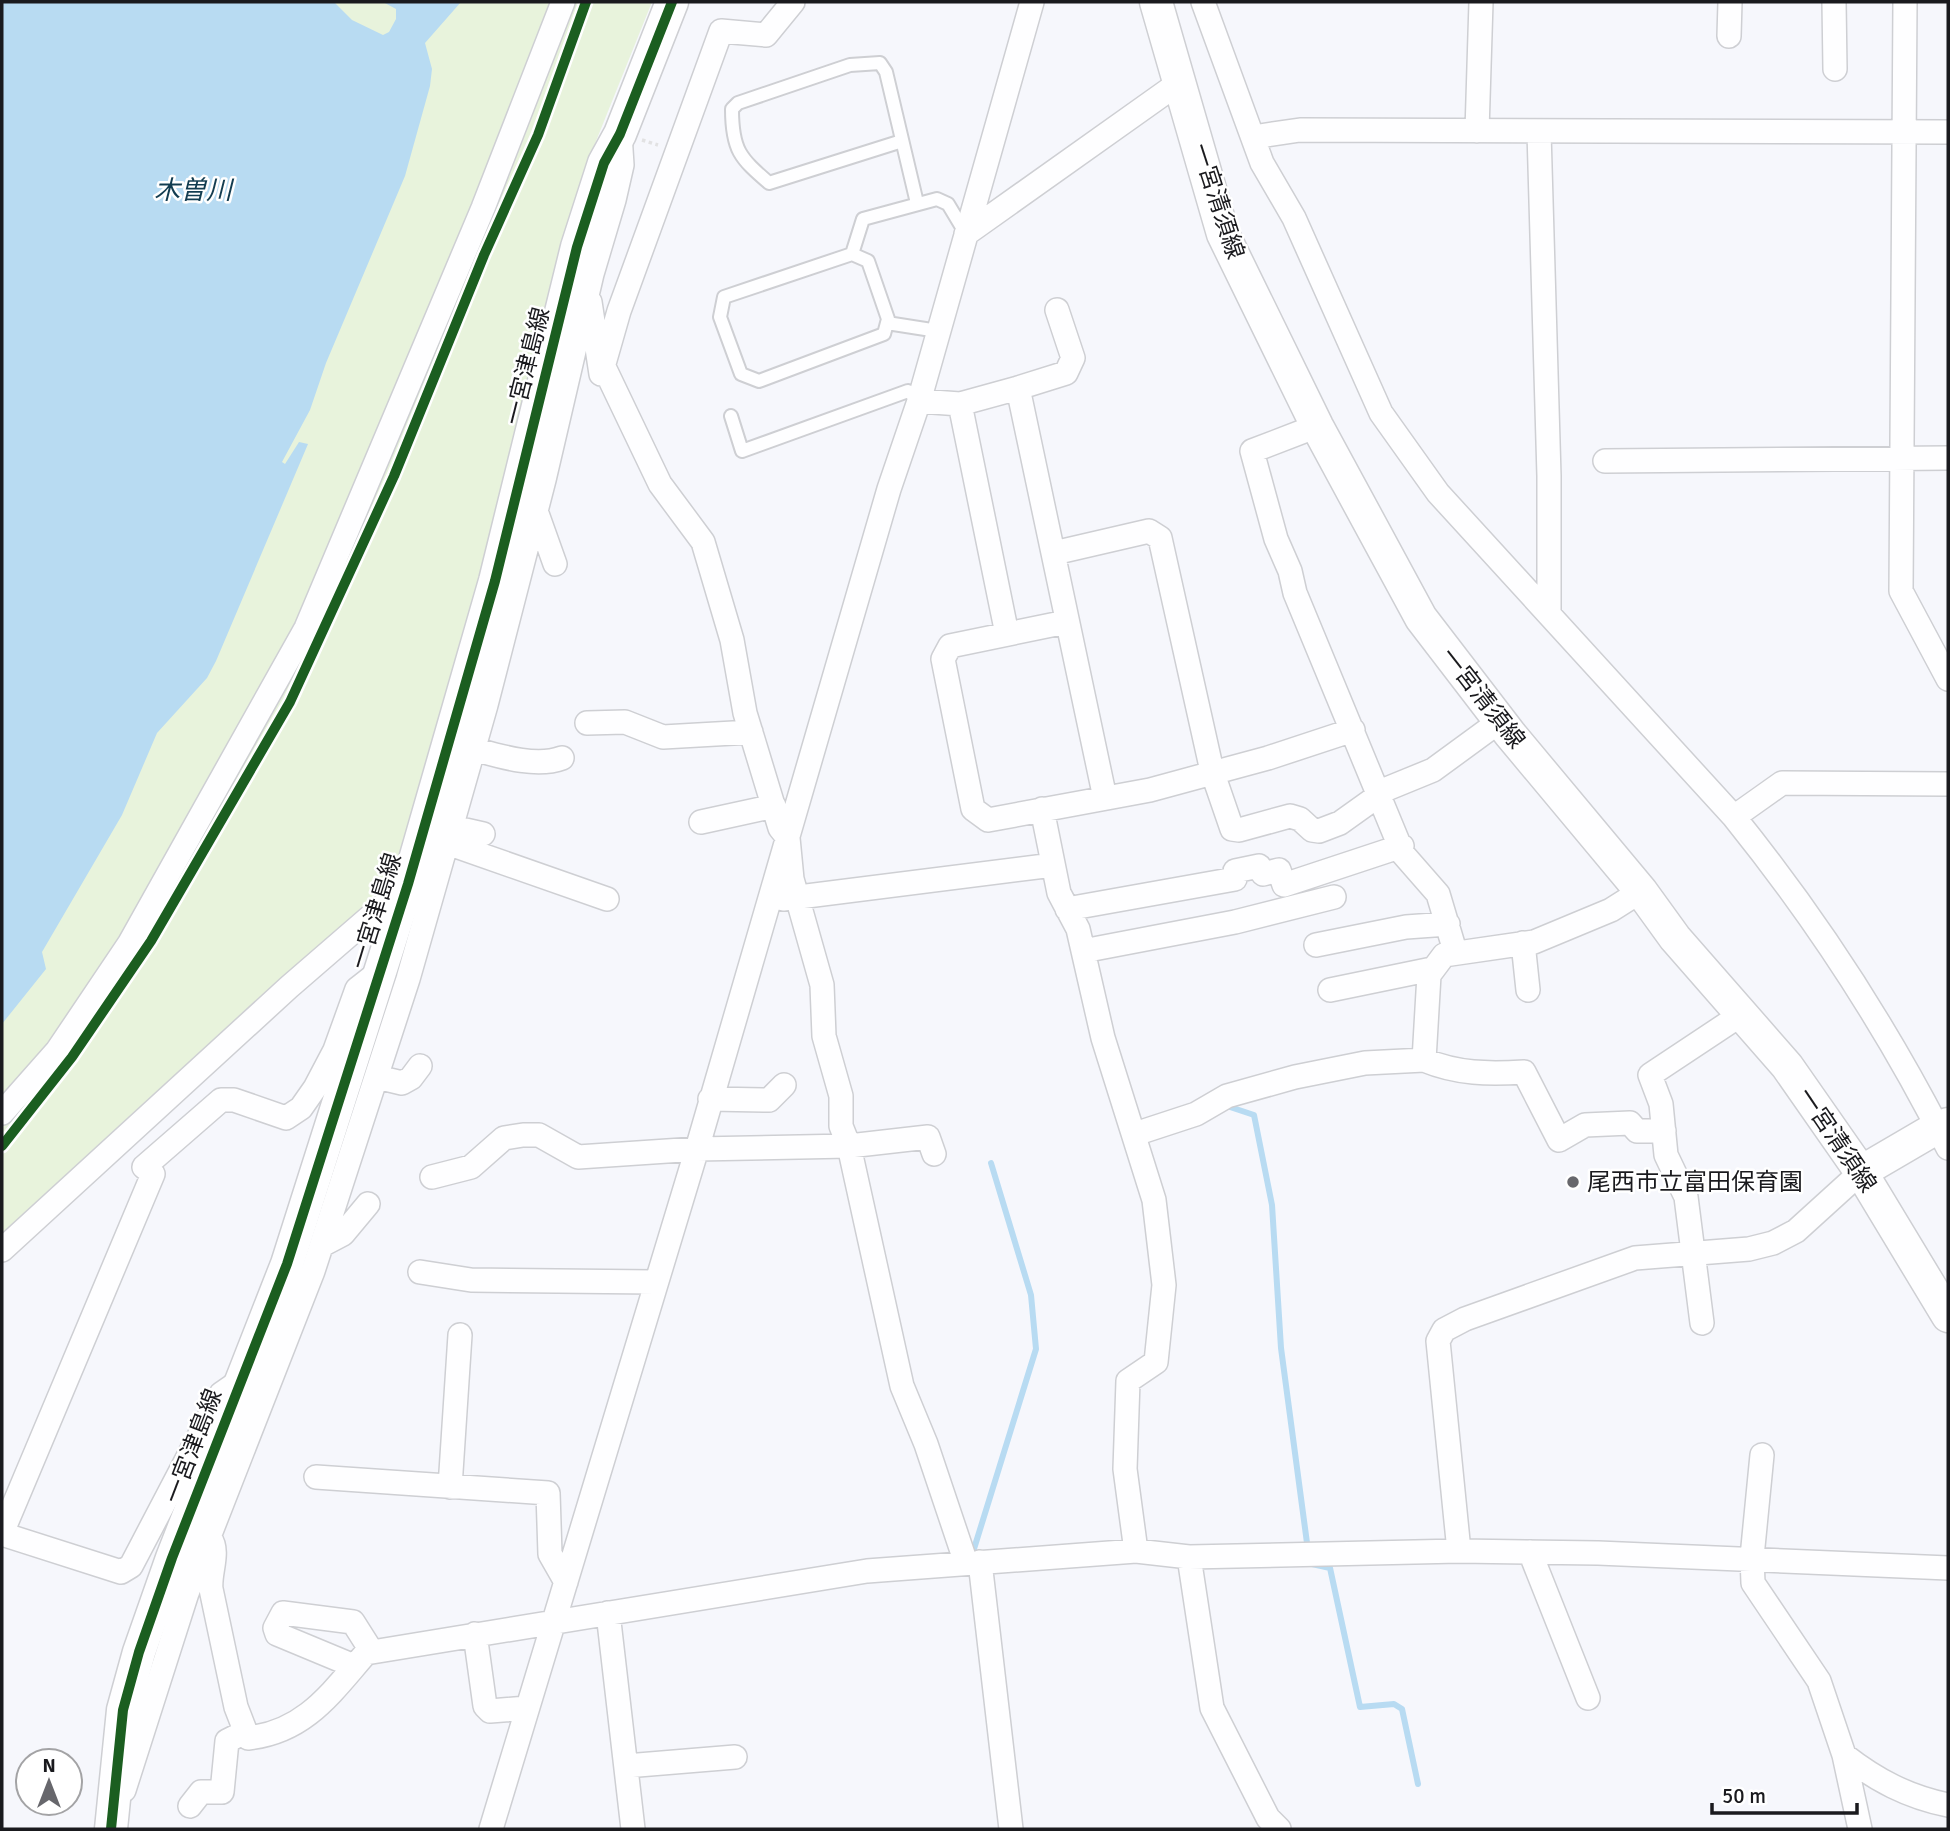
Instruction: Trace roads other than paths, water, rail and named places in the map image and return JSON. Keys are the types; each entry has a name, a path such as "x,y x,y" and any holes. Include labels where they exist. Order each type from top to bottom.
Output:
{"main road":[{"name":"一宮津島線","path":"112,1826 123,1710 139,1653 287,1264 408,884 495,581 577,247 604,163 620,134 673,2"},
{"name":"一宮清須線","path":"1156,2 1223,234 1317,426 1421,618 1500,721 1641,891 1675,938 1787,1066 1861,1172 1948,1316"},
{"path":"1861,1172 1945,1133"}],"street":[{"path":"2,1113 57,1051 129,944 306,628 483,208 563,2"},
{"path":"587,297 592,306 601,374 619,311 721,31 766,35 793,2"},
{"path":"491,1829 697,1149 889,489 919,401 1032,2"},
{"path":"1203,2 1262,163 1294,218 1381,413 1438,493 1532,599 1549,611 1734,817 1831,944 1945,1133"},
{"path":"1477,131 1480,2"},
{"path":"1729,36 1730,2"},
{"path":"1834,2 1835,69"},
{"path":"1905,2 1901,591 1948,679"},
{"path":"966,234 1180,82"},
{"path":"1253,137 1300,130 1948,132"},
{"path":"1539,132 1549,477 1549,611"},
{"path":"112,1826 187,1593 322,1245 377,1077 474,749 619,177 620,134"},
{"path":"919,401 960,404 1066,373 1073,358 1057,310"},
{"path":"604,366 660,484 703,542 732,640 751,732 780,828 788,838 792,879 822,985 824,1036 841,1096 841,1126 849,1146 902,1386 973,1563 1011,1829"},
{"path":"1018,388 1105,798"},
{"path":"960,404 1007,634"},
{"path":"1317,426 1252,450 1270,507 1276,539 1290,571 1295,593 1402,846 1403,854 1413,869 1438,894 1455,951"},
{"path":"1605,461 1948,458"},
{"path":"535,508 555,564"},
{"path":"1054,553 1149,531 1160,538 1212,771 1232,829 1239,830 1290,816 1300,819 1311,830 1319,831 1340,823 1379,794 1433,770 1500,721"},
{"path":"1066,622 950,646 943,659 973,809 988,820 1150,790 1212,771 1268,758 1353,730"},
{"path":"587,723 625,722 663,737 751,732"},
{"path":"474,749 504,758 553,761 562,758"},
{"path":"1734,817 1782,783 1948,783"},
{"path":"701,822 774,806"},
{"path":"1042,810 1059,892 1078,929 1103,1038 1154,1200 1164,1285 1156,1362 1128,1381 1125,1469 1136,1551"},
{"path":"449,835 483,835"},
{"path":"449,835 607,899"},
{"path":"1067,909 1234,879 1235,871 1259,866 1263,874 1279,870 1284,886 1402,846"},
{"path":"770,901 1054,865"},
{"path":"2,1250 289,987 408,884"},
{"path":"1424,1060 1429,975 1444,955 1455,951 1534,942 1611,910 1641,891"},
{"path":"1083,951 1235,922 1334,897"},
{"path":"1316,945 1406,927 1448,924"},
{"path":"1522,943 1528,990"},
{"path":"1330,990 1432,969"},
{"path":"242,1379 221,1394 131,1566 121,1572 2,1533 153,1174 144,1167 221,1100 234,1100 286,1118 301,1108 335,1050 357,989 380,971"},
{"path":"1702,1323 1686,1197 1666,1155 1661,1104 1650,1074 1742,1014"},
{"path":"1135,1134 1196,1114 1227,1096 1295,1077 1365,1063 1424,1060 1447,1070 1468,1074 1524,1072 1559,1140 1584,1125 1630,1123 1637,1131 1664,1131"},
{"path":"377,1077 402,1083 411,1078 420,1066"},
{"path":"710,1099 769,1100 784,1085"},
{"path":"432,1177 471,1167 504,1138 523,1135 540,1135 578,1157 697,1149 849,1146 928,1137 934,1154"},
{"path":"1459,1551 1449,1433 1438,1362 1438,1341 1444,1330 1465,1319 1635,1258 1749,1249 1773,1243 1796,1231 1861,1172"},
{"path":"322,1245 344,1234 368,1204"},
{"path":"420,1272 471,1280 655,1282"},
{"path":"450,1487 460,1335"},
{"path":"1762,1455 1752,1557 1753,1583 1819,1681 1844,1755 1860,1829"},
{"path":"316,1477 548,1493 550,1554 566,1582"},
{"path":"210,1538 214,1544 214,1562 209,1575 211,1589 236,1707 248,1738 287,1739 363,1659"},
{"path":"363,1659 354,1614 290,1611 283,1613 275,1628 277,1634 363,1659 554,1620 867,1571 1136,1551 1189,1557 1530,1552 1752,1557 1948,1568"},
{"path":"1530,1552 1588,1698"},
{"path":"1189,1557 1212,1708 1268,1818 1279,1829"},
{"path":"608,1613 633,1829"},
{"path":"475,1634 485,1706 490,1712 527,1708"},
{"path":"190,1806 201,1792 222,1792 227,1741 245,1732"},
{"path":"1844,1755 1878,1781 1928,1801 1948,1805"},
{"path":"626,1766 735,1757"}],"lane":[{"path":"902,141 769,183 742,160 732,138 732,110 738,103 850,65 880,63 886,72 917,203"},
{"path":"852,254 863,219 937,199 948,204 966,234"},
{"path":"852,254 868,261 887,323 884,334 759,381 741,374 720,317 724,297 852,254"},
{"path":"887,323 938,331"},
{"path":"731,416 742,451 908,391 919,401"}],"water":[{"name":"木曽川","path":"2,2 334,2 352,20 383,35 389,32 396,19 396,9 383,2 461,2 425,43 432,69 430,86 405,176 326,363 310,410 282,462 285,464 299,442 308,444 216,661 207,678 157,733 122,815 42,952 46,969 2,1024"}],"waterway":[{"path":"1230,1107 1254,1115 1272,1205 1281,1348 1307,1543"},
{"path":"973,1552 1036,1349 1031,1295 991,1163"},
{"path":"1312,1564 1330,1568 1360,1707 1394,1704 1402,1709 1418,1784"}],"place":[{"name":"尾西市立富田保育園","path":"1573,1182"}]}
